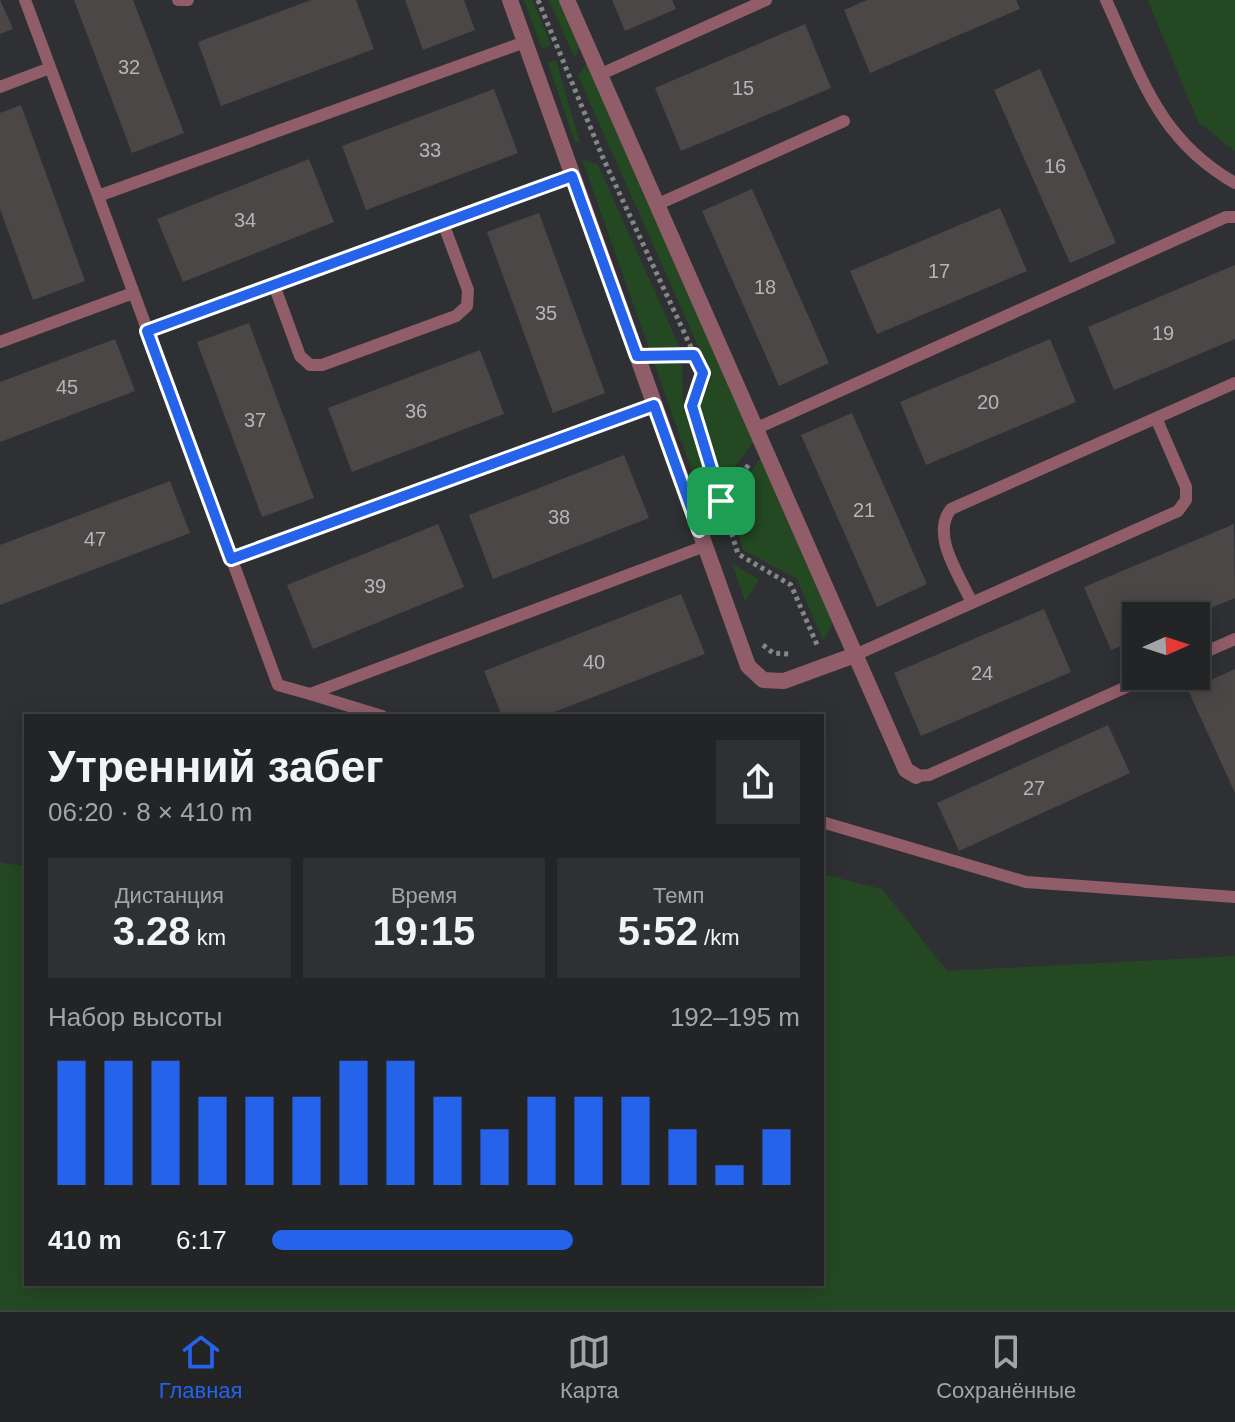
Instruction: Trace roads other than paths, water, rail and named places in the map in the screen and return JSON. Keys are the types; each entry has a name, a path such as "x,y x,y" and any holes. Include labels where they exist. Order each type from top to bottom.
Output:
{"street":[{"path":"510,0 748,666 763,680 784,681 855,655"},
{"path":"567,0 906,770 916,776"}],"lane":[{"path":"25,0 278,685 375,714"},
{"path":"178,0 188,0"},
{"path":"599,75 766,0"},
{"path":"1106,0 1154,105 1177,140 1213,171 1235,183"},
{"path":"98,196 525,42"},
{"path":"0,87 50,68"},
{"path":"656,205 844,121"},
{"path":"147,331 572,176"},
{"path":"755,429 1226,217 1235,217"},
{"path":"274,285 300,356 310,365 322,365 367,349 456,316 467,306 468,290 443,223"},
{"path":"0,325 3,341 133,293"},
{"path":"972,603 942,535 943,520 951,509 1235,383"},
{"path":"231,559 654,405"},
{"path":"855,655 1178,511 1186,500 1186,487 1156,418"},
{"path":"310,694 702,538"},
{"path":"1210,650 1235,639"},
{"path":"916,776 929,775 1122,689"},
{"path":"824,823 1026,882 1235,897"}]}
